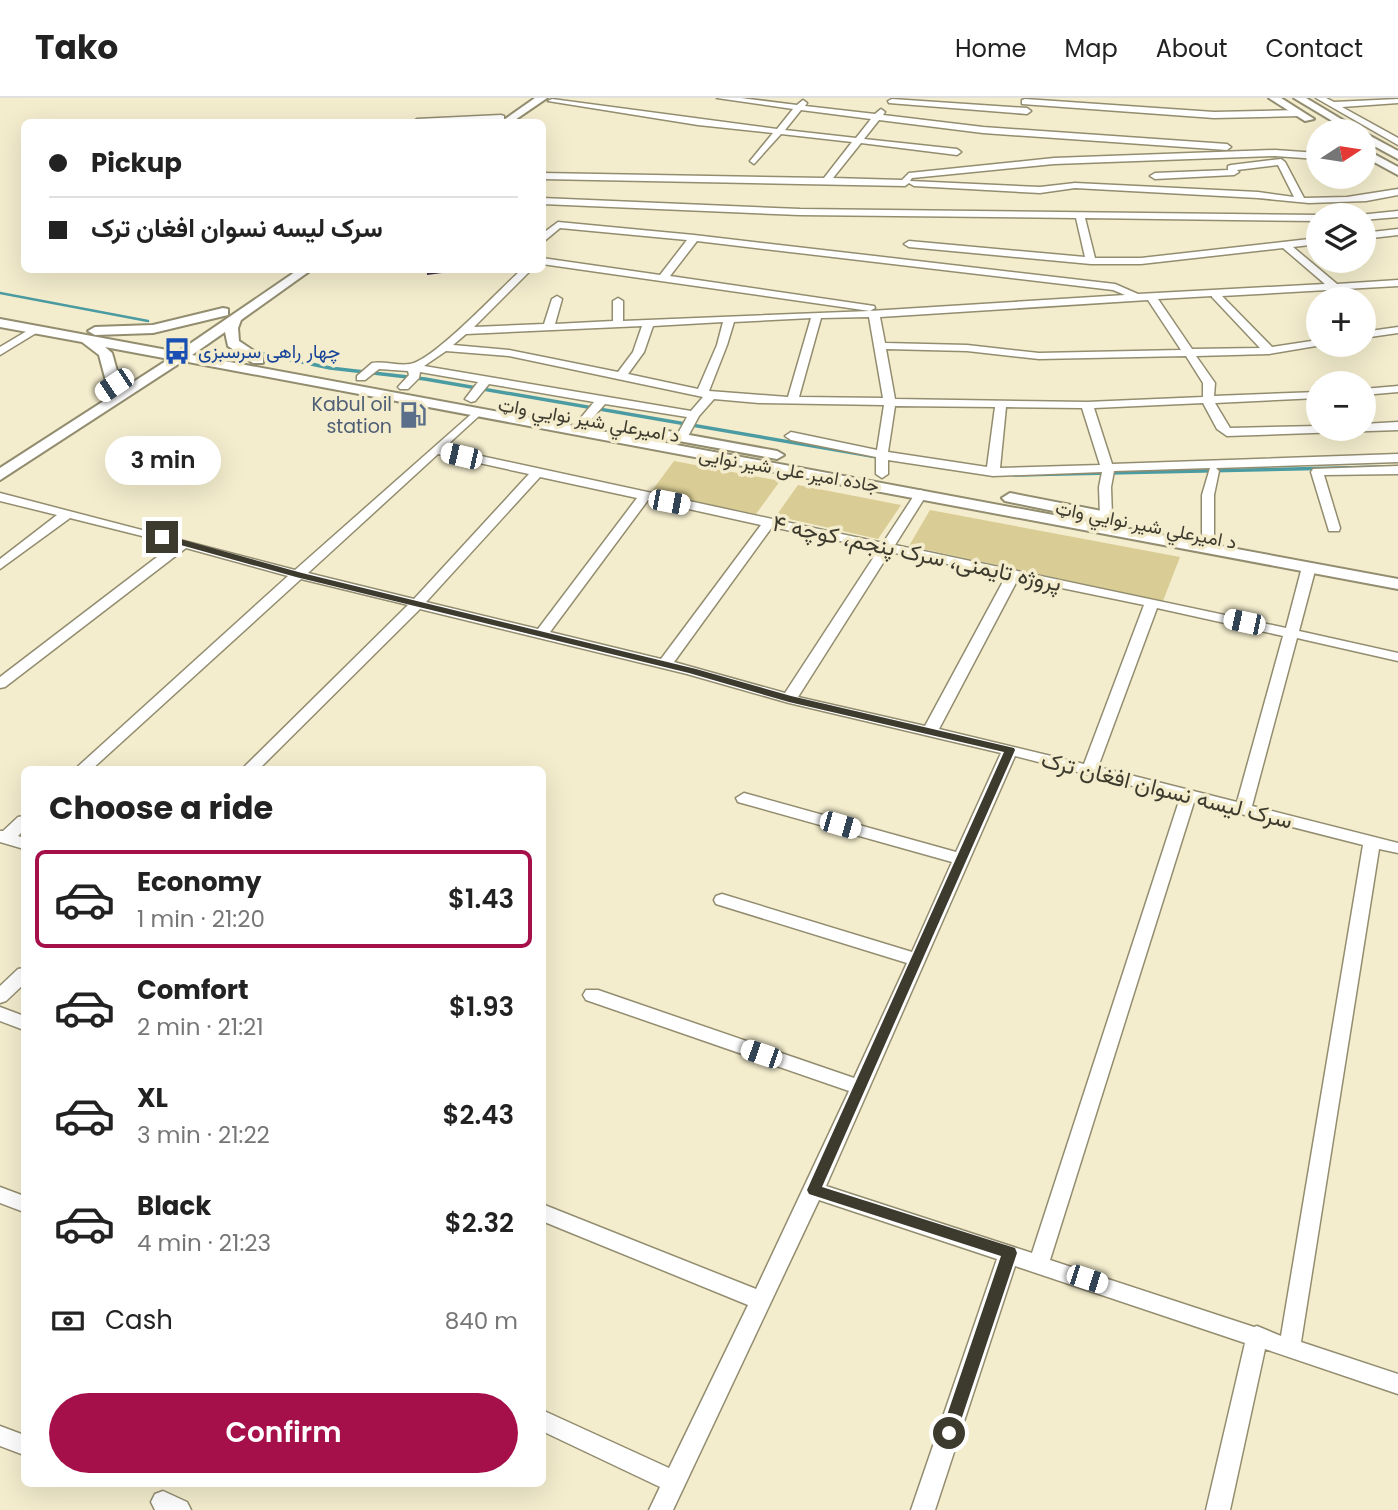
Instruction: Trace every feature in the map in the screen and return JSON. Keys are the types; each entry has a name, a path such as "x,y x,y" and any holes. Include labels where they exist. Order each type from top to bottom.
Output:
{"main road":[{"path":"1274,98 1310,119"},
{"path":"1299,98 1335,119"},
{"path":"506,119 550,99"},
{"path":"524,119 550,99"},
{"path":"1376,141 1398,156"},
{"path":"1376,160 1398,172"},
{"path":"0,475 131,389 223,312 282,273"},
{"path":"0,461 114,385 237,316 301,273"},
{"path":"0,323 36,330 90,335 153,329 223,312"},
{"path":"0,313 90,335 176,351"},
{"path":"237,316 231,328 233,343 253,364"},
{"path":"90,335 105,353 114,385"},
{"name":"جاده امیر علی شیر نوایی","path":"176,351 1398,584"},
{"name":"د امیرعلي شیر نوايي واټ","path":"131,389 155,379 186,372 253,364 370,371 411,377 473,406 593,410 682,437 882,463 1106,517 1398,573"}],"street":[{"path":"721,98 983,130 1189,142 1306,157"},
{"path":"754,162 807,98"},
{"path":"1320,98 1349,119"},
{"path":"550,99 780,132 957,152"},
{"path":"827,181 857,140 894,99 1214,115 1299,113"},
{"path":"1333,105 1398,101"},
{"path":"1024,131 1027,104"},
{"path":"1376,133 1398,128"},
{"path":"1376,137 1398,142"},
{"path":"1117,138 1125,158"},
{"path":"546,236 558,225 637,191 827,181 1015,188 1084,173 1125,158 1275,153"},
{"path":"1258,195 1231,168 1306,159"},
{"path":"1281,162 1300,199"},
{"path":"905,183 909,176 966,168 1084,173 1272,199 1366,199 1398,192"},
{"path":"1155,176 1234,172"},
{"path":"546,177 800,212 1306,218"},
{"path":"1015,188 1018,215"},
{"path":"546,202 580,215 694,238 1115,287 1139,296"},
{"path":"1376,216 1398,214"},
{"path":"1080,216 1091,261"},
{"path":"1376,234 1398,232"},
{"path":"1383,233 1398,245"},
{"path":"664,277 694,238"},
{"path":"909,244 1091,261 1156,260 1306,242"},
{"path":"1285,245 1335,287"},
{"path":"546,262 897,312"},
{"path":"411,377 523,273"},
{"path":"1348,287 1398,283"},
{"path":"461,331 817,315 874,315 1139,296 1216,295 1306,289"},
{"path":"1216,295 1269,351"},
{"path":"1152,296 1209,383 1208,401 1221,427 1227,432 1306,430"},
{"path":"548,328 557,299"},
{"path":"618,301 618,324"},
{"path":"793,399 817,315"},
{"path":"874,315 890,403 882,463"},
{"path":"682,437 706,394 729,319"},
{"path":"620,377 637,357 648,323"},
{"path":"0,352 36,330"},
{"path":"1376,333 1398,330"},
{"path":"879,346 967,348 1039,356 1269,351 1306,345"},
{"path":"444,348 509,353 706,394 759,400 1087,405 1306,396"},
{"path":"411,377 484,383 593,410 694,415"},
{"path":"86,766 436,450 473,406 484,383"},
{"path":"1376,391 1398,389"},
{"path":"993,472 1001,403"},
{"path":"1087,405 1107,471 1106,517"},
{"path":"1376,427 1398,426"},
{"path":"791,436 882,463 993,472 1107,471 1398,458"},
{"name":"پروژه تایمنی، سرک پنجم، کوچه ۴","path":"436,450 644,497 1398,657"},
{"path":"1334,528 1317,472 1398,470"},
{"path":"1208,538 1208,495 1213,471"},
{"path":"253,766 418,603 537,473"},
{"path":"789,699 889,548 921,494"},
{"name":"سرک لیسه نسوان افغان‌ ترک","path":"0,497 300,575 665,664 789,699 1010,750 1398,848"},
{"path":"542,634 644,497"},
{"path":"0,565 67,514"},
{"path":"665,664 770,522"},
{"path":"0,684 184,543"},
{"path":"1243,809 1309,567"},
{"path":"930,731 1013,575"},
{"path":"1088,771 1152,603"},
{"path":"661,1510 814,1190 1010,750"},
{"path":"1039,1263 1188,796"},
{"path":"744,798 961,859"},
{"path":"3,837 21,823"},
{"path":"3,837 21,843"},
{"path":"1290,1347 1372,842"},
{"path":"722,900 915,959"},
{"path":"0,996 21,977"},
{"path":"592,995 858,1087"},
{"path":"0,1014 21,1022"},
{"path":"814,1190 1398,1384"},
{"path":"0,1195 21,1203"},
{"path":"546,1214 762,1301"},
{"path":"923,1510 1009,1253"},
{"path":"1217,1510 1257,1335"},
{"path":"546,1422 674,1482"},
{"path":"0,1436 21,1444"}],"shaded area":[{"path":"674,461 780,481 756,514 651,492"},
{"path":"798,485 901,505 878,539 776,516"},
{"path":"930,510 1180,557 1163,601 909,546"}],"waterway":[{"path":"0,293 148,321"},
{"path":"264,354 330,368 425,379 877,457"},
{"path":"1014,475 1383,467"}],"place":[{"name":"چهار راهی سرسبزی","path":"177,351"},
{"name":"Kabul oil station","path":"413,415"}],"route":[{"path":"162,537 300,575 692,671 789,699 1010,750 814,1190 1009,1253 949,1433"}]}
